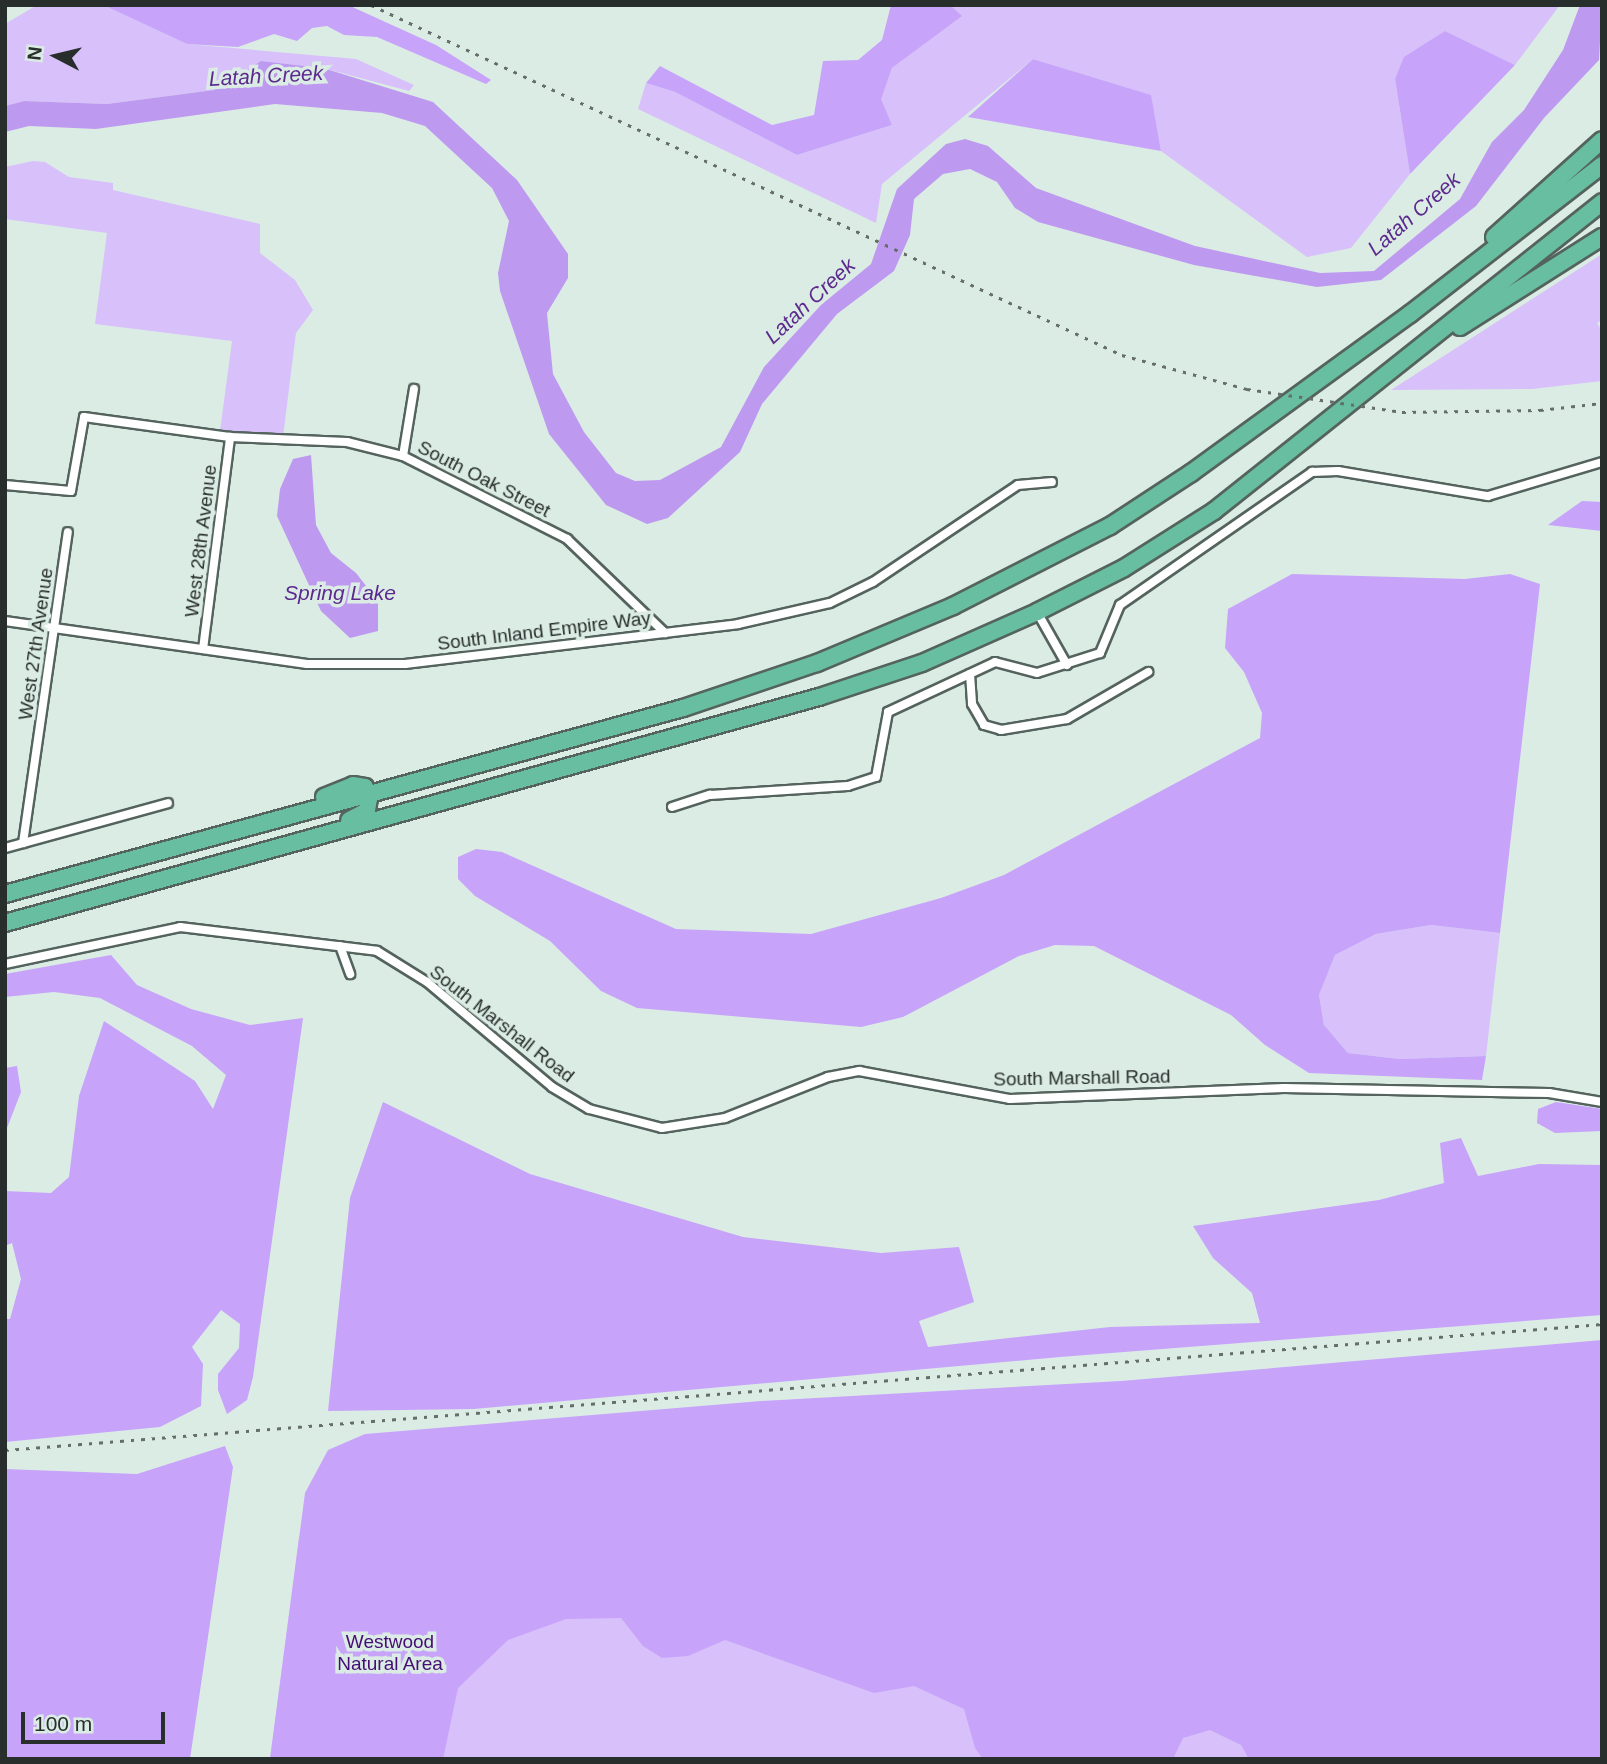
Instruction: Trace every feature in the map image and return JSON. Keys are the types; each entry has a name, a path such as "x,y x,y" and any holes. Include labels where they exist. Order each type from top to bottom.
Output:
{"highway":[{"path":"1383,334 1429,287 1526,211 1600,143"},
{"path":"368,793 682,708 817,663 953,606 1110,526 1191,473 1383,334 1602,164"},
{"path":"5,923 223,860 819,698 922,663 1037,612 1124,568 1214,511 1602,202"},
{"path":"1401,364 1602,237"},
{"path":"5,894 202,837 353,785 360,785 368,793 370,802 363,815 223,860"}],"street":[{"path":"403,456 414,389"},
{"name":"South Oak Street","path":"5,485 71,491 83,417 230,437 346,442 403,456 566,539 666,633"},
{"name":"West 28th Avenue","path":"203,649 230,437"},
{"path":"672,807 710,795 848,786 876,777 888,712 995,662 1037,673 1100,653 1120,605 1312,472 1338,471 1488,496 1602,462"},
{"name":"South Inland Empire Way","path":"5,621 307,664 405,664 666,633 796,614 830,603 873,582 1018,485 1052,482"},
{"name":"West 27th Avenue","path":"23,843 68,532"},
{"path":"1037,612 1067,665"},
{"path":"970,674 972,704 984,725 1001,730 1067,719 1148,672"},
{"path":"5,848 168,803"},
{"name":"South Marshall Road","path":"5,964 180,927 377,951 427,982 552,1087 589,1109 662,1128 725,1118 828,1077 859,1071 1010,1099 1296,1088 1549,1093 1602,1102"},
{"path":"340,946 351,974"}],"green space":[{"path":"37,5 103,5 187,44 356,59 414,85 409,91 323,68 261,61 214,90 107,104 24,101 5,106 5,24"},
{"path":"103,5 348,5 436,45 491,80 486,84 377,37 344,35 327,26 312,28 297,41 274,34 238,47 187,44"},
{"path":"891,5 950,5 962,16 892,68 881,99 892,125 797,155 675,92 646,83 660,66 772,125 814,115 823,61 858,60 882,40"},
{"path":"950,5 1560,5 1515,65 1445,31 1395,79 1410,174 1351,248 1307,257 1161,151 1150,95 1033,59 882,184 876,223 638,109 646,83 675,92 797,155 892,125 880,99 892,68 961,16"},
{"path":"1445,31 1515,65 1410,174 1395,79 1404,57"},
{"path":"1033,59 1151,95 1161,151 968,117"},
{"path":"33,161 45,162 69,177 113,183 113,190 260,224 260,253 295,280 313,310 296,333 283,437 220,431 232,341 95,324 107,233 5,219 5,167"},
{"path":"1602,254 1602,320 1597,323 1602,331 1602,381 1532,389 1391,390"},
{"path":"1582,501 1602,502 1602,531 1548,525"},
{"path":"1292,574 1465,579 1510,574 1540,584 1500,933 1431,925 1376,934 1335,955 1319,995 1324,1025 1348,1053 1400,1059 1486,1056 1482,1080 1309,1073 1265,1045 1231,1015 1094,946 1055,945 1019,956 903,1017 861,1027 637,1008 601,991 550,941 475,896 458,879 458,857 476,849 502,852 676,929 811,934 941,898 1004,875 1260,738 1262,713 1244,672 1225,648 1228,609"},
{"path":"1431,925 1500,933 1486,1056 1400,1059 1348,1053 1324,1025 1319,995 1335,955 1376,934"},
{"path":"111,955 137,985 191,1009 250,1025 303,1018 253,1377 247,1400 227,1414 218,1390 218,1374 239,1348 240,1324 221,1310 192,1347 203,1364 201,1406 160,1427 5,1442 5,1319 10,1319 21,1279 12,1243 5,1246 5,1191 51,1193 69,1177 79,1096 104,1021 195,1081 213,1109 226,1075 192,1046 100,998 54,992 5,997 5,974"},
{"path":"17,1066 21,1092 5,1133 5,1068"},
{"path":"383,1102 530,1174 743,1237 881,1253 959,1247 974,1302 919,1321 928,1347 1110,1327 1260,1323 1252,1293 1213,1258 1193,1226 1379,1200 1444,1183 1440,1143 1461,1138 1478,1176 1539,1164 1602,1165 1602,1315 1060,1357 474,1409 328,1411 350,1198"},
{"path":"1556,1102 1602,1109 1602,1131 1555,1133 1537,1123 1538,1109"},
{"path":"1602,1340 1602,1759 1249,1759 1241,1745 1210,1730 1183,1738 1173,1759 983,1759 975,1748 964,1709 914,1686 874,1693 725,1640 688,1656 662,1658 643,1646 621,1618 566,1619 508,1640 458,1688 443,1759 270,1759 305,1493 328,1450 365,1434 761,1401 1121,1381"},
{"path":"225,1446 233,1467 190,1759 5,1759 5,1469 137,1474"},
{"name":"Westwood Natural Area","path":"299,1537 1602,1685 1602,1759 270,1759"}],"water":[{"name":"Latah Creek","path":"1580,5 1602,5 1599,60 1544,118 1476,206 1381,280 1317,287 1194,265 1038,222 1015,208 997,182 970,169 943,174 914,199 910,235 894,271 837,314 762,404 740,452 668,518 647,524 606,505 549,434 500,291 498,273 509,221 492,188 425,126 382,113 275,104 96,129 29,126 5,132 5,106 24,101 107,104 214,90 261,61 323,68 433,102 517,180 568,254 568,278 547,313 553,374 584,432 616,473 635,481 660,480 721,447 764,367 821,305 871,264 897,189 946,144 965,139 988,146 1036,188 1195,246 1320,273 1374,271 1460,199 1492,142 1524,110 1563,50"},
{"name":"Spring Lake","path":"311,455 316,525 331,553 356,573 378,601 378,631 350,638 321,611 277,516 280,489 293,459"}],"railway":[{"path":"371,5 1122,355 1247,389 1402,412 1540,410 1602,403"},
{"path":"5,1450 1602,1324"}]}
